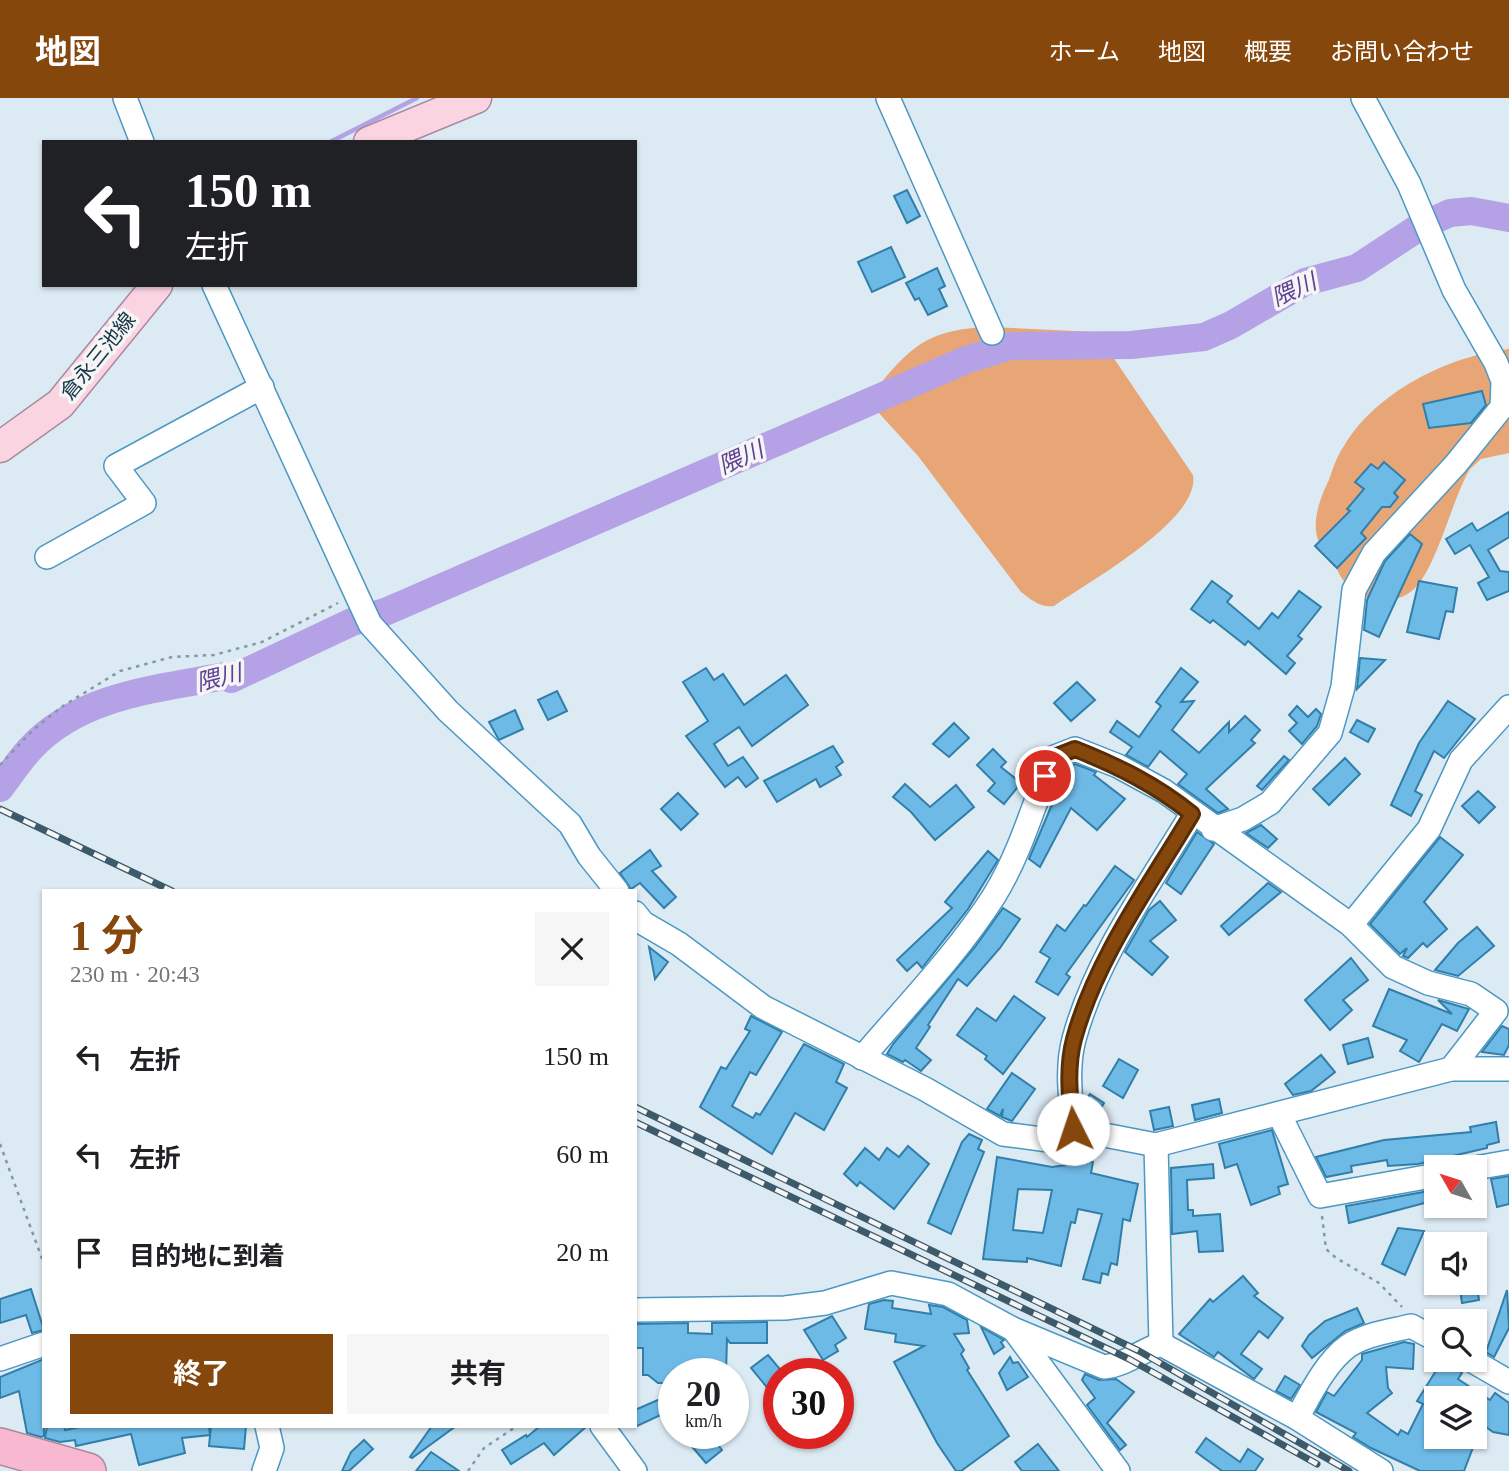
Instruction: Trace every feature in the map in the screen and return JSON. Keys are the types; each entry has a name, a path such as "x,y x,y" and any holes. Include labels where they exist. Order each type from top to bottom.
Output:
{"highway":[{"path":"0,1446 88,1471"}],"main road":[{"path":"374,140 477,98"},
{"name":"倉永三池線","path":"0,447 60,404 155,287"}],"street":[{"path":"125,98 141,140"},
{"path":"888,98 992,333"},
{"path":"1213,829 1243,818 1270,803 1330,733 1343,687 1354,590 1374,553 1456,464 1502,407 1503,381 1496,363 1454,289 1409,184 1363,98"},
{"path":"215,287 370,624 449,711 570,824 589,856 615,889"},
{"path":"47,557 144,503 116,466 262,387"},
{"path":"1350,925 1429,829 1461,760 1509,707"},
{"path":"862,1058 965,936 994,895 1017,850 1052,758 1075,749 1118,766 1164,791 1192,814 1350,925 1393,967 1429,983 1471,994 1496,1011 1451,1069"},
{"path":"1073,1129 1069,1074 1078,1027 1097,976 1160,863 1192,814"},
{"path":"637,916 643,923 679,944 763,1007 925,1088 1003,1134 1056,1142 1073,1129 1156,1145 1451,1069 1509,1069"},
{"path":"1279,1114 1320,1196 1424,1177"},
{"path":"1156,1145 1161,1344"},
{"path":"1488,1166 1509,1162"},
{"path":"637,1310 785,1308 825,1303 891,1283 948,1294 1013,1329 1104,1367 1114,1366 1139,1351 1161,1344 1297,1418 1381,1471"},
{"path":"1297,1418 1318,1381 1348,1347 1378,1334 1411,1326 1424,1333"},
{"path":"1013,1329 1118,1471"},
{"path":"0,1359 42,1345"},
{"path":"1487,1368 1507,1377"},
{"path":"264,1471 272,1448 267,1428"},
{"path":"603,1428 635,1471"}],"path":[{"path":"0,765 33,730 63,706 120,671 172,657 214,655 262,642 357,594"},
{"path":"0,1144 42,1259"},
{"path":"1320,1196 1326,1249 1335,1258 1379,1283 1400,1304 1411,1326"},
{"path":"468,1471 484,1448 514,1428"}],"shaded area":[{"path":"990,327 1096,332 1193,475 1191,493 1162,530 1115,566 1054,606 1040,605 1021,592 918,456 867,400 906,355 919,345 948,332"},
{"path":"1509,349 1509,453 1481,459 1470,469 1430,565 1414,589 1396,599 1386,600 1375,600 1356,592 1341,577 1320,544 1316,531 1319,504 1342,450 1358,427 1394,393 1438,369 1486,353"}],"building":[{"path":"907,190 920,216 907,223 894,196"},
{"path":"891,247 905,277 872,292 858,262"},
{"path":"937,268 945,286 939,289 947,306 928,315 919,298 915,300 906,283"},
{"path":"1482,391 1486,405 1471,423 1429,428 1423,404"},
{"path":"1384,462 1405,480 1394,493 1398,497 1390,507 1382,507 1361,533 1366,538 1337,568 1315,546 1350,511 1347,509 1364,489 1355,482 1371,464 1378,469"},
{"path":"1509,512 1509,537 1488,550 1500,571 1509,572 1509,591 1487,600 1478,583 1489,577 1470,545 1455,554 1446,539 1472,523 1477,531"},
{"path":"1410,534 1422,544 1379,637 1364,630 1367,600 1385,561"},
{"path":"1212,581 1232,596 1227,602 1259,629 1272,613 1278,618 1299,591 1321,607 1298,636 1302,639 1287,656 1295,663 1286,674 1248,641 1245,645 1213,620 1210,623 1191,609"},
{"path":"1419,581 1457,588 1453,612 1446,611 1439,639 1407,632"},
{"path":"1360,658 1385,660 1357,689"},
{"path":"706,668 714,680 723,674 744,705 786,675 808,705 752,746 739,727 714,744 728,766 743,757 758,778 746,787 738,777 725,787 686,736 708,721 683,682"},
{"path":"1181,668 1198,682 1181,702 1194,701 1172,730 1199,753 1229,722 1229,732 1245,716 1260,730 1251,740 1255,743 1206,789 1228,809 1218,813 1178,784 1187,774 1160,751 1148,767 1126,755 1132,747 1110,732 1117,721 1139,737 1161,706 1156,702"},
{"path":"1077,682 1095,700 1071,721 1054,703"},
{"path":"557,691 567,711 548,720 538,700"},
{"path":"1448,701 1475,719 1444,758 1434,751 1415,791 1422,795 1411,816 1391,805 1419,743"},
{"path":"1297,706 1308,717 1316,709 1321,714 1317,726 1302,744 1289,731 1297,723 1289,715"},
{"path":"515,710 523,729 499,740 489,722"},
{"path":"1357,720 1375,729 1368,742 1350,732"},
{"path":"954,723 969,738 949,757 933,744"},
{"path":"833,746 843,762 836,767 841,775 820,787 816,779 777,802 764,781"},
{"path":"993,749 1006,762 1001,767 1021,783 1004,804 988,791 995,783 977,765"},
{"path":"1284,756 1289,760 1262,790 1257,786"},
{"path":"1345,758 1360,774 1329,805 1313,789"},
{"path":"1075,764 1096,772 1094,775 1125,799 1097,830 1071,808 1040,867 1029,859 1056,795 1054,793 1063,769"},
{"path":"905,784 930,807 956,785 974,807 935,840 911,812 893,797"},
{"path":"1478,791 1495,807 1479,823 1462,806"},
{"path":"678,793 698,814 681,830 661,809"},
{"path":"1261,825 1277,839 1268,848 1246,833"},
{"path":"1197,832 1214,844 1181,894 1166,883"},
{"path":"1440,837 1463,855 1424,902 1447,929 1427,947 1423,943 1408,958 1403,956 1407,948 1400,954 1370,924"},
{"path":"650,850 661,866 652,871 676,897 664,908 640,883 631,889 620,873"},
{"path":"988,851 998,860 968,909 922,968 917,962 907,971 897,960 952,908 945,902"},
{"path":"1115,866 1134,880 1066,974 1070,977 1058,995 1036,982 1050,958 1040,952 1057,925 1065,931"},
{"path":"1268,883 1281,892 1229,935 1221,926"},
{"path":"1160,901 1176,920 1150,941 1168,957 1152,975 1125,952 1149,910"},
{"path":"1003,908 1020,919 1000,948 967,986 958,979 928,1025 930,1027 916,1048 931,1060 921,1071 905,1060 903,1062 887,1054 975,947"},
{"path":"1477,927 1494,946 1458,976 1435,970 1458,943"},
{"path":"649,947 668,962 655,979"},
{"path":"1351,958 1368,980 1343,1000 1352,1010 1330,1030 1305,1000"},
{"path":"1389,989 1452,1014 1438,1000 1469,1009 1457,1031 1442,1024 1419,1062 1400,1051 1407,1040 1373,1026"},
{"path":"1014,996 1045,1018 1003,1074 985,1059 987,1056 957,1035 977,1008 996,1021"},
{"path":"751,1016 782,1032 756,1075 750,1072 732,1106 753,1118 756,1113 760,1115 804,1044 844,1064 836,1082 847,1088 824,1130 795,1113 772,1154 700,1107 721,1067 726,1069 750,1031 745,1029"},
{"path":"1502,1026 1509,1029 1509,1045 1504,1055 1482,1052"},
{"path":"1368,1038 1373,1057 1348,1064 1343,1045"},
{"path":"1321,1055 1335,1072 1311,1091 1293,1095 1285,1084"},
{"path":"1119,1059 1138,1070 1123,1098 1103,1086"},
{"path":"1012,1073 1035,1089 1012,1121 1002,1117 1003,1109 1000,1116 987,1109"},
{"path":"1090,1094 1104,1103 1094,1119 1086,1117 1085,1102"},
{"path":"1219,1099 1222,1113 1195,1120 1192,1105"},
{"path":"1169,1107 1173,1126 1154,1130 1150,1111"},
{"path":"1496,1122 1499,1142 1487,1145 1487,1148 1457,1155 1424,1155 1424,1163 1418,1164 1388,1166 1387,1160 1351,1166 1352,1172 1326,1177 1316,1157 1384,1140 1471,1132 1470,1127"},
{"path":"1272,1130 1288,1184 1278,1187 1280,1194 1251,1205 1237,1164 1225,1168 1219,1144"},
{"path":"969,1134 982,1140 978,1149 984,1152 951,1234 928,1223 962,1142"},
{"path":"908,1146 929,1164 894,1209 860,1182 857,1186 844,1174 865,1148 879,1160 887,1148 899,1157"},
{"path":"997,1157 1052,1167 1074,1164 1075,1159 1093,1162 1091,1173 1138,1184 1130,1221 1123,1219 1117,1265 1111,1263 1108,1275 1102,1273 1100,1283 1083,1279 1102,1214 1078,1209 1075,1223 1071,1222 1061,1266 1027,1258 1027,1262 983,1259","holes":["1018,1189 1052,1190 1043,1233 1013,1230"]},
{"path":"1213,1164 1214,1178 1187,1180 1188,1210 1193,1210 1193,1216 1220,1214 1223,1251 1199,1252 1197,1231 1172,1234 1171,1168"},
{"path":"1509,1176 1509,1204 1497,1207 1491,1179"},
{"path":"1424,1192 1424,1203 1349,1223 1346,1206"},
{"path":"1398,1228 1424,1231 1405,1275 1382,1264"},
{"path":"1243,1276 1258,1293 1254,1296 1283,1318 1268,1338 1259,1331 1241,1354 1262,1369 1254,1379 1218,1352 1214,1357 1179,1334 1210,1299 1213,1302"},
{"path":"31,1289 42,1330 32,1333 26,1315 0,1323 0,1299"},
{"path":"1507,1290 1509,1328 1494,1357 1487,1353"},
{"path":"1461,1295 1478,1295 1479,1300 1462,1303"},
{"path":"884,1300 893,1301 892,1308 931,1314 929,1305 943,1307 967,1320 969,1333 954,1334 964,1350 961,1354 969,1368 967,1370 1009,1436 961,1471 956,1471 937,1443 894,1362 924,1346 895,1342 896,1334 865,1329 869,1304"},
{"path":"1357,1308 1364,1323 1345,1331 1312,1358 1302,1346 1309,1335 1325,1321"},
{"path":"832,1316 846,1338 835,1345 838,1351 822,1358 804,1330"},
{"path":"767,1322 767,1343 730,1343 727,1339 726,1358 658,1358 658,1383 648,1375 643,1375 643,1348 637,1348 637,1324 688,1323 688,1333 712,1334 712,1323"},
{"path":"981,1327 1004,1340 1001,1342 1004,1347 994,1354"},
{"path":"1404,1342 1414,1344 1413,1369 1386,1367 1388,1388 1392,1393 1367,1413 1398,1435 1401,1430 1408,1434 1423,1404 1417,1401 1424,1390 1424,1449 1472,1449 1464,1471 1420,1471 1371,1448 1353,1437 1356,1433 1316,1412 1327,1392 1334,1396 1362,1360 1362,1354"},
{"path":"1010,1357 1013,1363 1018,1362 1028,1377 1007,1390 999,1373"},
{"path":"763,1359 763,1383 751,1368"},
{"path":"42,1360 44,1436 27,1433 19,1391 0,1398 0,1377"},
{"path":"1435,1372 1460,1372 1458,1379 1469,1386 1426,1386"},
{"path":"1085,1374 1099,1380 1116,1379 1134,1392 1107,1423 1126,1445 1120,1450 1087,1405 1095,1398 1082,1380"},
{"path":"1285,1376 1300,1385 1291,1399 1276,1391"},
{"path":"1495,1393 1509,1403 1509,1435 1493,1432 1487,1428 1487,1398 1490,1400"},
{"path":"658,1400 658,1416 637,1426 637,1409"},
{"path":"47,1428 209,1428 210,1435 182,1438 185,1453 139,1465 131,1434 76,1446 75,1440 60,1442 45,1438"},
{"path":"211,1428 246,1428 244,1449 209,1446"},
{"path":"431,1428 453,1428 412,1458 410,1457"},
{"path":"538,1428 585,1428 554,1455 544,1443 511,1464 502,1450 526,1435 527,1437"},
{"path":"1206,1438 1240,1462 1248,1449 1263,1459 1255,1471 1222,1471 1196,1452"},
{"path":"364,1440 373,1449 349,1471 342,1471 351,1452"},
{"path":"1038,1444 1059,1471 1022,1471 1015,1462"},
{"path":"694,1449 721,1449 722,1450 706,1463"},
{"path":"431,1452 459,1471 416,1471"}],"waterway":[{"path":"334,140 417,98"},
{"name":"隈川","path":"0,788 30,749 50,731 96,706 121,697 173,685 225,676 231,679 352,622 385,612 966,360 1010,346 1131,345 1204,337 1231,325 1305,282 1357,268 1421,226 1450,213 1471,211 1509,218"}],"railway":[{"path":"0,809 168,889"},
{"path":"637,1108 1139,1351 1349,1471"},
{"path":"637,1123 1129,1359 1317,1464"}],"route":[{"path":"1045,776 1052,758 1075,749 1118,766 1164,791 1192,814 1160,863 1097,976 1073,1040 1069,1074 1073,1129"}]}
